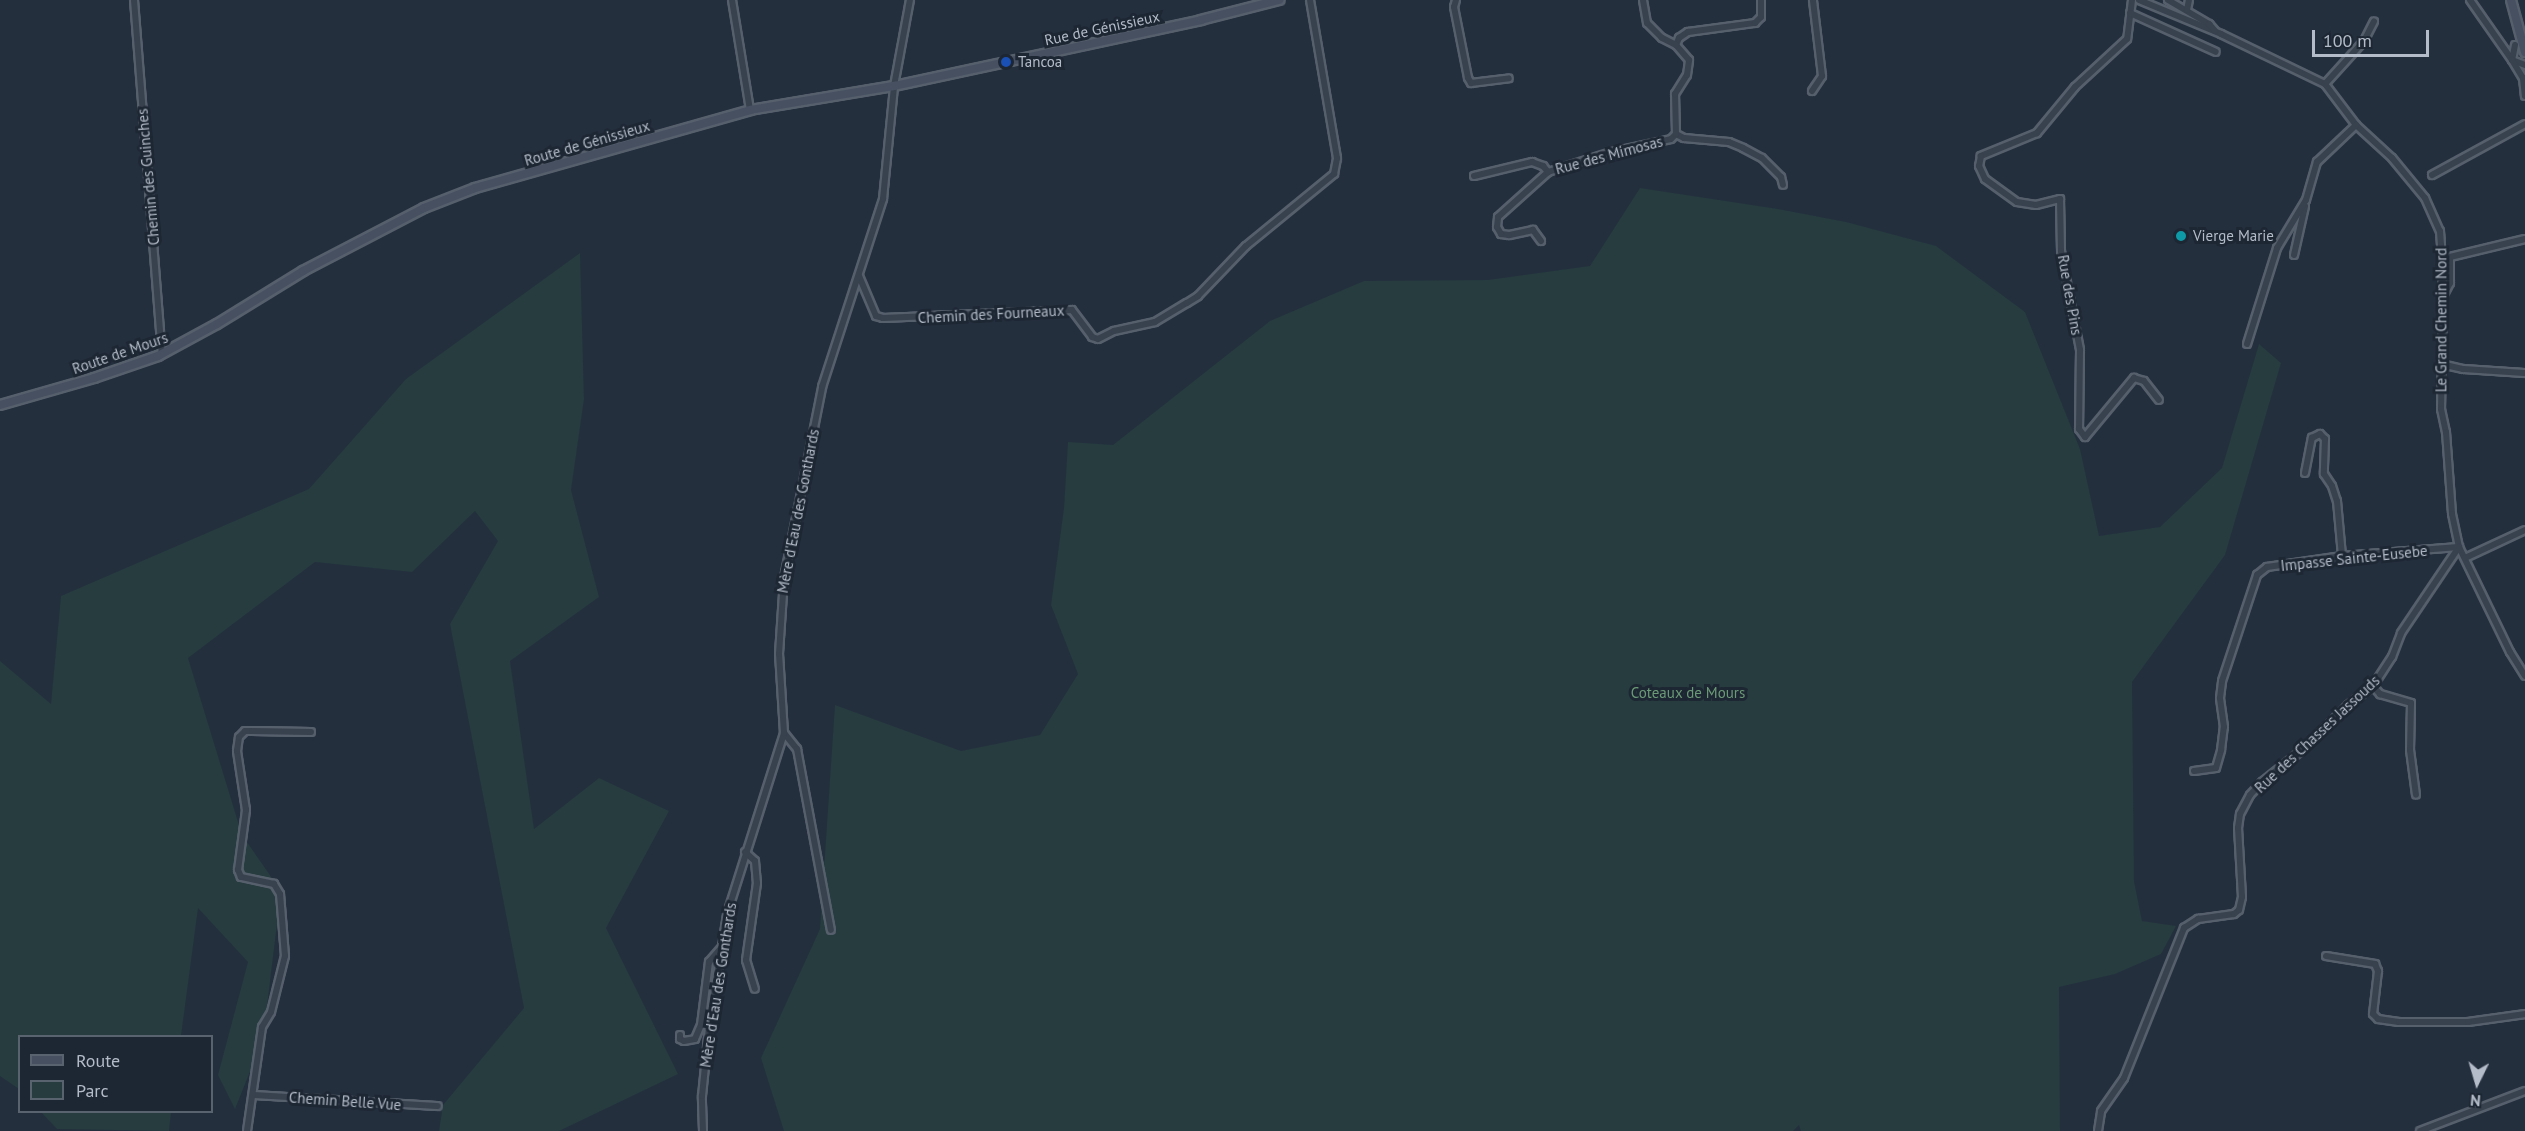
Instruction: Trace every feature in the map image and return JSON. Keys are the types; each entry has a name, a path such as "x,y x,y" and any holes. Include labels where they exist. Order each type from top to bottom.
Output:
{"street":[{"name":"Chemin des Guinches","path":"134,0 162,354"},
{"path":"732,0 750,110"},
{"name":"Mère d'Eau des Gonthards","path":"703,1131 702,1096 709,1027 727,914 784,733 778,654 784,578 822,387 883,199 894,86 910,0"},
{"name":"Rue de Génissieux","path":"894,86 1201,20 1279,0"},
{"name":"Chemin des Fourneaux","path":"859,276 876,315 883,318 1071,310 1092,337 1098,339 1114,331 1155,322 1187,303 1198,296 1246,246 1334,174 1337,158 1310,0"},
{"path":"1456,0 1454,7 1467,78 1471,83 1509,78"},
{"name":"Rue des Mimosas","path":"1541,241 1533,230 1509,235 1501,234 1497,227 1498,218 1548,172 1612,152 1671,139 1676,134 1676,94 1690,66 1684,53 1676,45 1662,39 1647,23 1643,0"},
{"path":"1676,45 1679,38 1688,32 1755,22 1761,17 1761,0"},
{"path":"1812,91 1822,76 1813,0"},
{"name":"Rue des Pins","path":"2132,0 2127,39 2075,87 2037,133 1982,156 1979,166 1985,179 2017,202 2036,205 2060,199 2061,251 2080,350 2079,429 2085,437 2134,378 2144,381 2159,400"},
{"name":"Le Grand Chemin Nord","path":"2139,0 2216,32 2325,84 2356,125 2392,159 2425,198 2440,231 2443,296 2441,409 2446,432 2452,514 2459,547 2510,652 2525,676"},
{"path":"2168,0 2209,24 2216,32"},
{"path":"2187,10 2189,0"},
{"path":"2470,0 2524,76 2525,96"},
{"path":"2511,0 2518,41 2525,52"},
{"path":"2130,13 2216,52"},
{"path":"2325,84 2364,41 2374,21"},
{"path":"2502,46 2518,41"},
{"path":"2512,60 2518,41"},
{"path":"2512,60 2525,65"},
{"name":"Route de Génissieux","path":"303,271 424,207 455,195 750,110 894,86"},
{"path":"2433,175 2525,124"},
{"path":"2294,255 2317,162 2356,125"},
{"path":"1676,134 1684,138 1729,142 1743,148 1762,158 1781,177 1783,185"},
{"path":"1474,176 1532,162 1543,166 1548,172"},
{"path":"2247,344 2277,248 2306,200"},
{"path":"2443,296 2450,283 2450,257 2525,239"},
{"name":"Route de Mours","path":"0,405 94,378 162,354 218,324 303,271"},
{"path":"2441,364 2463,369 2525,373"},
{"path":"2305,473 2312,438 2316,435 2323,435 2324,474 2337,501 2342,556"},
{"path":"2465,558 2525,530"},
{"name":"Impasse Sainte-Eusebe","path":"2194,771 2216,768 2224,727 2222,681 2257,575 2267,567 2342,556 2459,547"},
{"name":"Rue des Chasses Jassouds","path":"2098,1131 2101,1110 2124,1078 2184,928 2198,919 2234,914 2239,910 2242,897 2238,828 2240,814 2250,795 2262,782 2306,747 2348,705 2373,686 2392,657 2401,633 2459,547"},
{"path":"2373,686 2380,694 2411,703 2410,750 2416,795"},
{"path":"247,1131 262,1027 271,1012 285,956 280,894 274,884 241,877 238,870 246,810 237,751 239,737 244,731 252,730 311,732"},
{"path":"784,733 797,749 831,930"},
{"path":"745,852 755,861 757,883 746,960 755,988"},
{"path":"680,1035 680,1039 684,1041 695,1039 701,1025 708,963 722,948"},
{"path":"2326,956 2375,964 2378,971 2373,1014 2378,1019 2399,1022 2468,1022 2525,1014"},
{"path":"2420,1131 2525,1091"},
{"name":"Chemin Belle Vue","path":"253,1095 438,1106"}],"green space":[{"name":"Coteaux de Mours","path":"1640,188 1846,222 1936,246 2025,312 2080,449 2099,536 2160,527 2222,468 2259,344 2281,363 2225,555 2132,682 2134,881 2142,921 2176,926 2161,954 2115,974 2059,987 2060,1131 1801,1131 1799,1125 1793,1131 784,1131 761,1058 820,929 835,705 961,751 1040,735 1078,674 1051,605 1064,508 1068,442 1113,445 1270,321 1364,281 1488,280 1590,266"},
{"path":"580,253 584,399 571,490 599,597 510,661 534,829 599,778 669,811 606,928 678,1074 559,1131 439,1131 443,1105 524,1008 450,624 498,541 475,511 412,572 315,562 188,658 242,835 281,891 263,1039 235,1109 218,1075 248,962 198,908 181,1035 18,1035 18,1088 0,1076 0,661 51,704 61,596 309,489 406,379"},
{"path":"42,1113 171,1113 169,1131 57,1129"}],"place":[{"name":"Tancoa","path":"1006,62"},
{"name":"Vierge Marie","path":"2181,236"}]}
